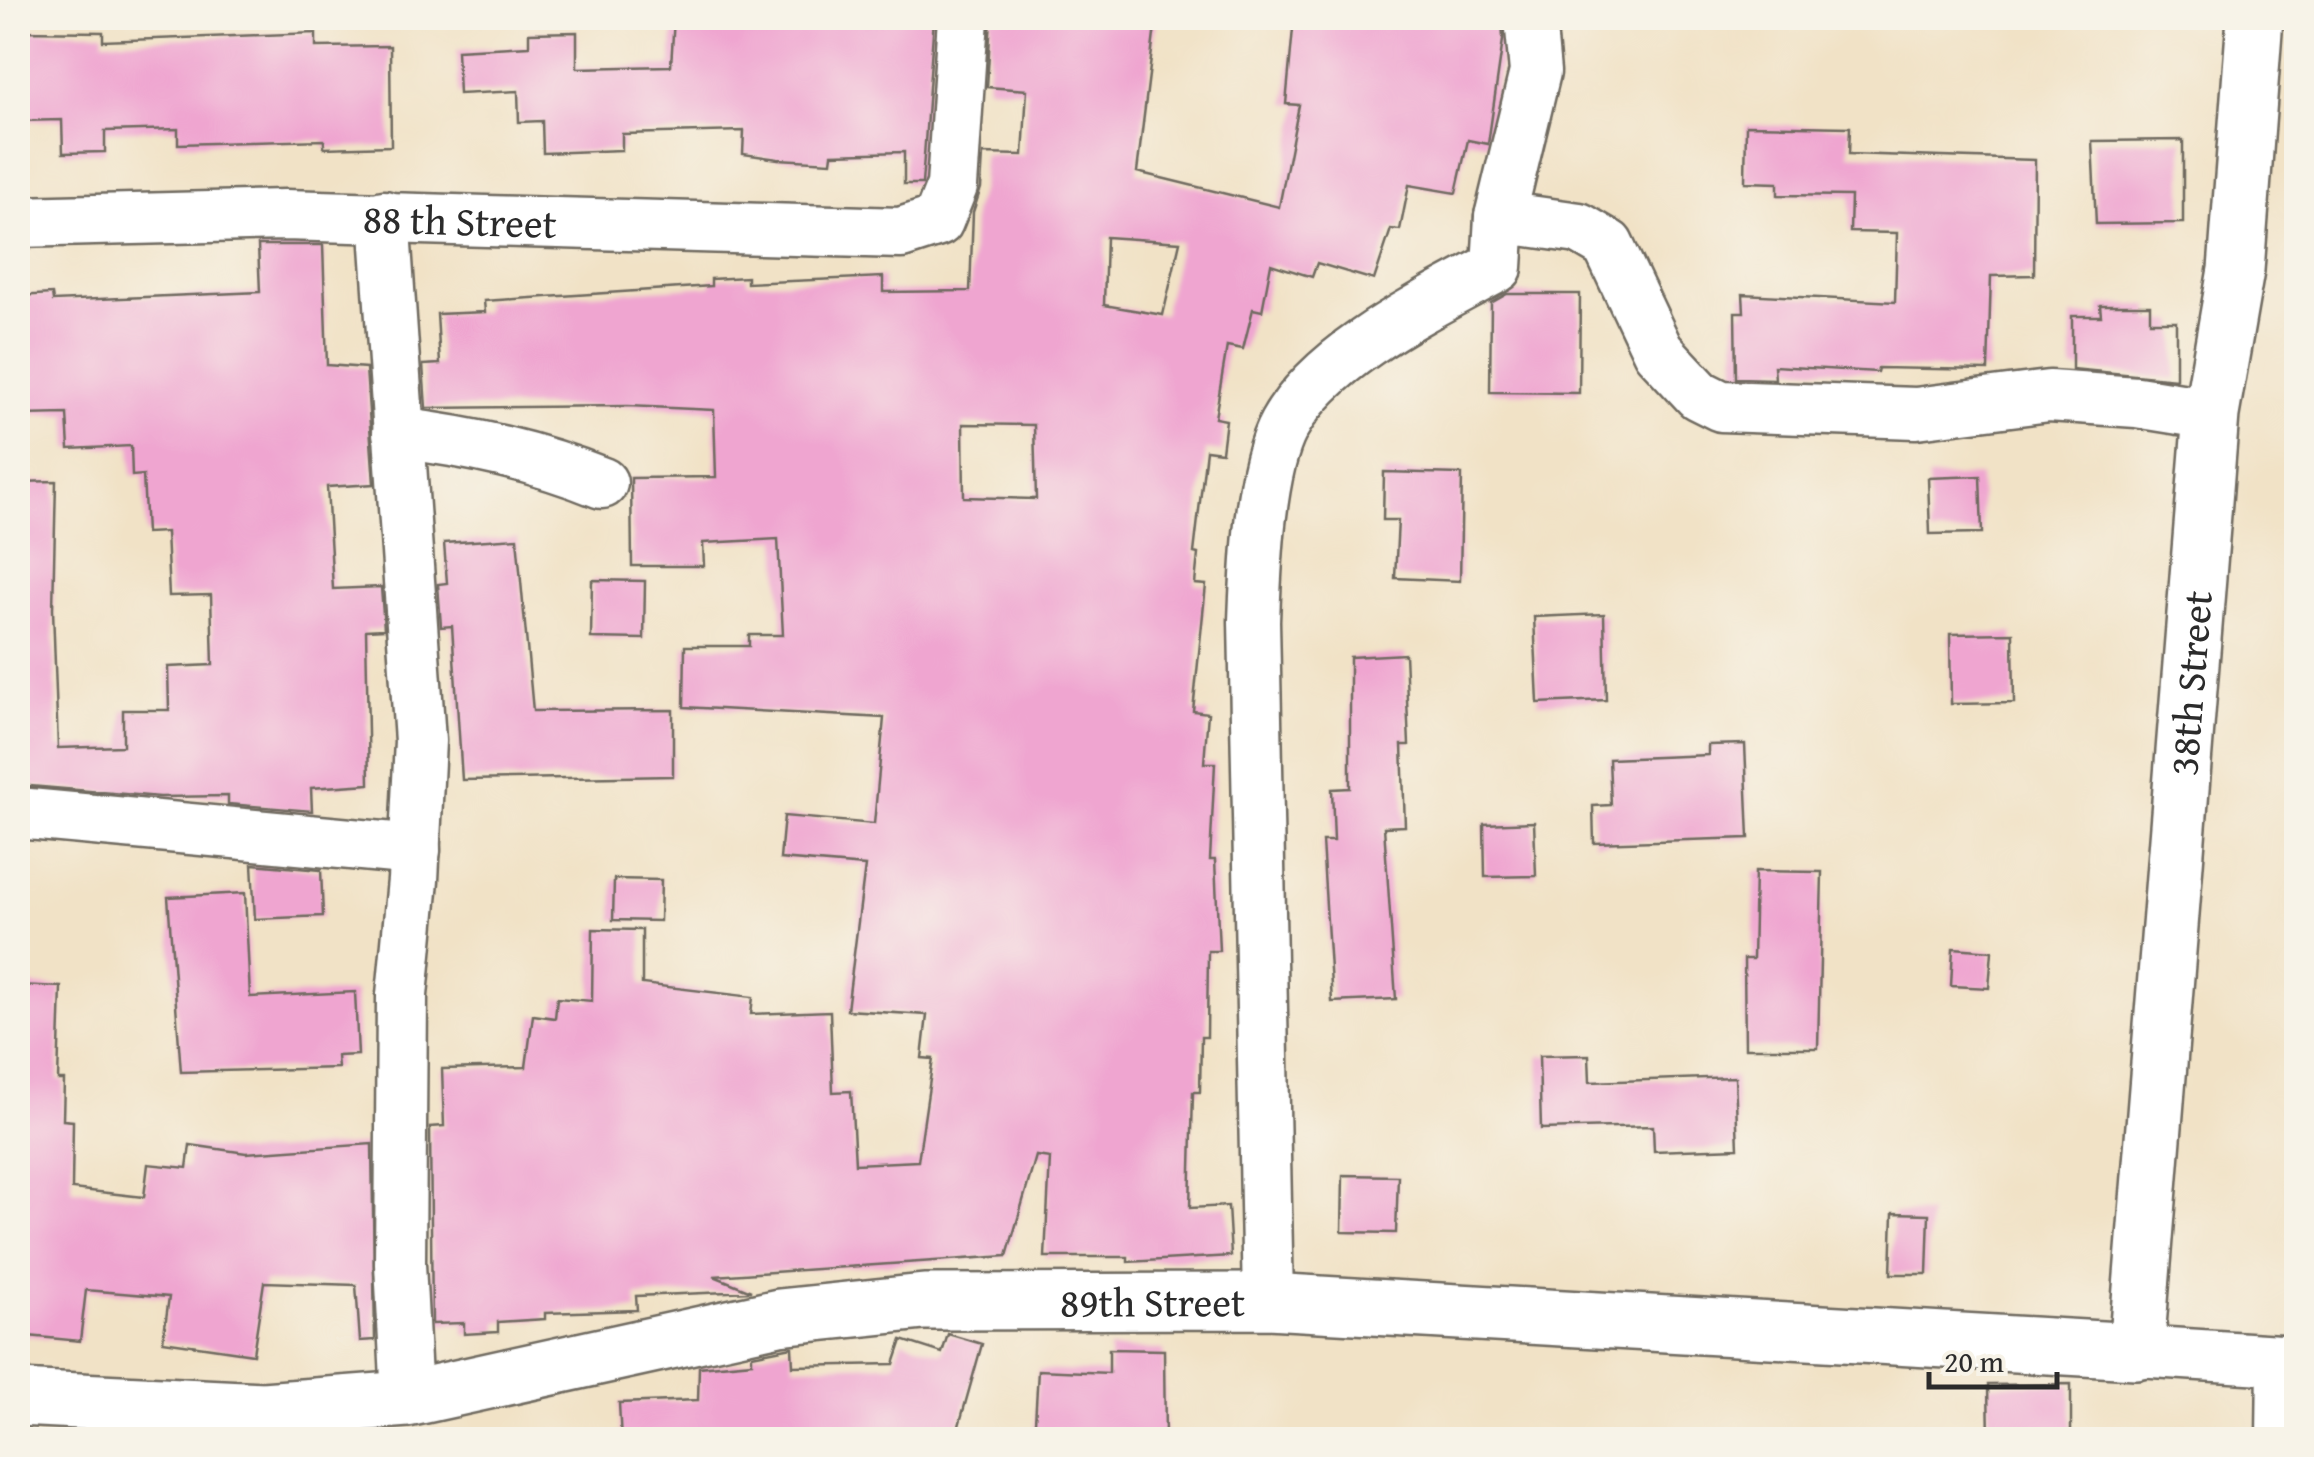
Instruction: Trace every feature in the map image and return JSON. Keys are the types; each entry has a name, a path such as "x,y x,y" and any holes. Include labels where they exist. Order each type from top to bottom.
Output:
{"main road":[{"name":"38th Street","path":"2136,1350 2211,414 2236,270 2256,18"},
{"name":"89th Street","path":"18,1398 110,1421 407,1399 687,1335 851,1308 924,1302 1268,1301 2136,1350"}],"street":[{"name":"88 th Street","path":"18,222 384,216 901,233 938,222 952,186 963,18"},
{"path":"1268,1301 1254,620 1257,545 1273,464 1283,426 1321,382 1418,309 1497,266 1500,217 1535,72 1530,18"},
{"path":"384,216 420,741 416,850 402,995 400,1264 407,1399"},
{"path":"1500,217 1579,228 1608,246 1658,351 1699,395 1721,406 1916,412 2050,396 2136,402 2211,414"},
{"path":"398,433 474,442 543,459 602,483"},
{"path":"18,814 416,850"},
{"name":"89th Street","path":"2136,1350 2290,1360"},
{"path":"2282,1440 2290,1360"}],"building":[{"path":"674,18 934,18 922,184 904,184 904,152 832,154 831,162 778,159 743,154 744,131 622,134 622,150 543,153 542,121 519,122 518,91 459,94 457,50 529,46 529,33 577,32 577,68 671,66"},
{"path":"991,18 1156,18 1137,172 1279,207 1299,105 1286,104 1294,18 1502,18 1503,40 1488,144 1468,140 1456,193 1409,185 1400,230 1391,229 1374,280 1317,263 1312,277 1271,264 1262,311 1253,309 1243,349 1227,346 1215,418 1226,420 1222,452 1206,450 1194,553 1198,554 1195,584 1206,585 1193,711 1208,713 1204,763 1215,763 1210,860 1215,860 1219,951 1208,951 1207,1037 1201,1037 1200,1092 1193,1092 1190,1208 1228,1206 1231,1256 1128,1262 1128,1257 1045,1257 1050,1158 1036,1156 1007,1256 714,1276 751,1291 636,1296 637,1310 545,1313 545,1319 498,1322 498,1332 464,1334 464,1323 432,1324 430,1127 444,1126 442,1069 526,1067 533,1015 555,1018 557,998 592,1001 593,929 642,930 642,984 753,997 751,1014 830,1011 833,1092 851,1091 855,1164 918,1161 933,1059 922,1058 927,1015 847,1010 865,866 780,859 784,816 874,824 884,718 684,707 685,646 749,646 749,635 783,635 778,539 703,543 704,566 632,566 631,478 716,477 714,410 628,406 426,408 423,365 440,364 437,314 485,312 484,301 711,286 711,279 747,277 747,283 883,277 883,292 970,291 973,212 981,188 983,154 1023,155 1027,90 987,87","holes":["1106,237 1180,242 1163,315 1104,305","963,424 1034,425 1036,499 964,497"]},
{"path":"18,31 103,32 103,41 316,33 316,47 390,46 391,146 324,148 324,140 178,144 178,129 105,131 105,152 63,153 62,120 18,121"},
{"path":"1746,125 1850,127 1849,154 2035,160 2034,275 1991,276 1988,370 1878,368 1877,372 1774,366 1775,379 1736,378 1735,312 1744,312 1743,294 1895,302 1897,233 1850,232 1851,196 1778,195 1778,183 1745,182"},
{"path":"2183,140 2183,223 2096,224 2092,141"},
{"path":"258,245 323,245 327,365 366,368 374,484 327,487 333,589 381,587 384,629 366,630 369,784 311,788 312,811 228,804 228,796 160,797 18,785 18,482 56,481 53,609 58,748 123,746 123,710 169,710 168,667 213,665 211,595 169,596 166,532 146,533 143,475 132,476 131,446 69,449 67,414 20,415 18,296 52,294 53,301 260,292"},
{"path":"1507,294 1580,294 1579,393 1490,392 1491,303"},
{"path":"2100,305 2150,305 2150,321 2176,321 2176,379 2072,369 2072,316 2101,316"},
{"path":"1384,472 1462,474 1460,581 1395,578 1398,520 1383,520"},
{"path":"1980,476 1982,533 1930,534 1928,478"},
{"path":"517,538 533,711 673,710 673,776 462,780 452,626 441,627 438,584 447,583 444,543"},
{"path":"592,580 645,581 644,639 591,638"},
{"path":"1604,614 1606,700 1538,703 1534,617"},
{"path":"2013,633 2014,703 1951,704 1950,634"},
{"path":"1405,654 1409,745 1402,745 1405,826 1384,827 1396,999 1332,1002 1322,841 1334,841 1332,789 1350,788 1350,657"},
{"path":"1745,744 1749,838 1594,843 1593,806 1611,805 1609,759 1708,755 1708,745"},
{"path":"1534,822 1536,876 1485,877 1484,824"},
{"path":"252,864 321,870 323,916 255,919"},
{"path":"1755,871 1822,872 1818,1048 1745,1048 1744,959 1753,959"},
{"path":"614,879 661,880 660,921 613,920"},
{"path":"245,893 250,997 355,992 358,1055 337,1056 338,1068 181,1072 168,897"},
{"path":"1953,948 1992,951 1989,988 1951,986"},
{"path":"18,985 61,987 58,1080 64,1080 63,1120 73,1121 72,1189 144,1197 148,1164 187,1168 190,1145 246,1153 372,1144 375,1340 360,1341 356,1285 264,1282 253,1354 163,1341 169,1297 86,1290 80,1341 18,1335 25,1238 18,1238"},
{"path":"1589,1055 1590,1082 1735,1077 1738,1148 1654,1151 1653,1126 1541,1129 1539,1056"},
{"path":"1343,1175 1398,1176 1396,1233 1342,1232"},
{"path":"1893,1213 1929,1214 1927,1274 1891,1274"},
{"path":"948,1334 982,1344 955,1440 748,1440 748,1435 621,1440 619,1403 698,1400 699,1367 752,1362 752,1355 792,1347 793,1366 894,1364 902,1340 942,1353"},
{"path":"1109,1349 1164,1350 1165,1440 1034,1440 1038,1370 1109,1373"},
{"path":"2071,1384 2071,1440 1989,1440 1988,1385"}]}
